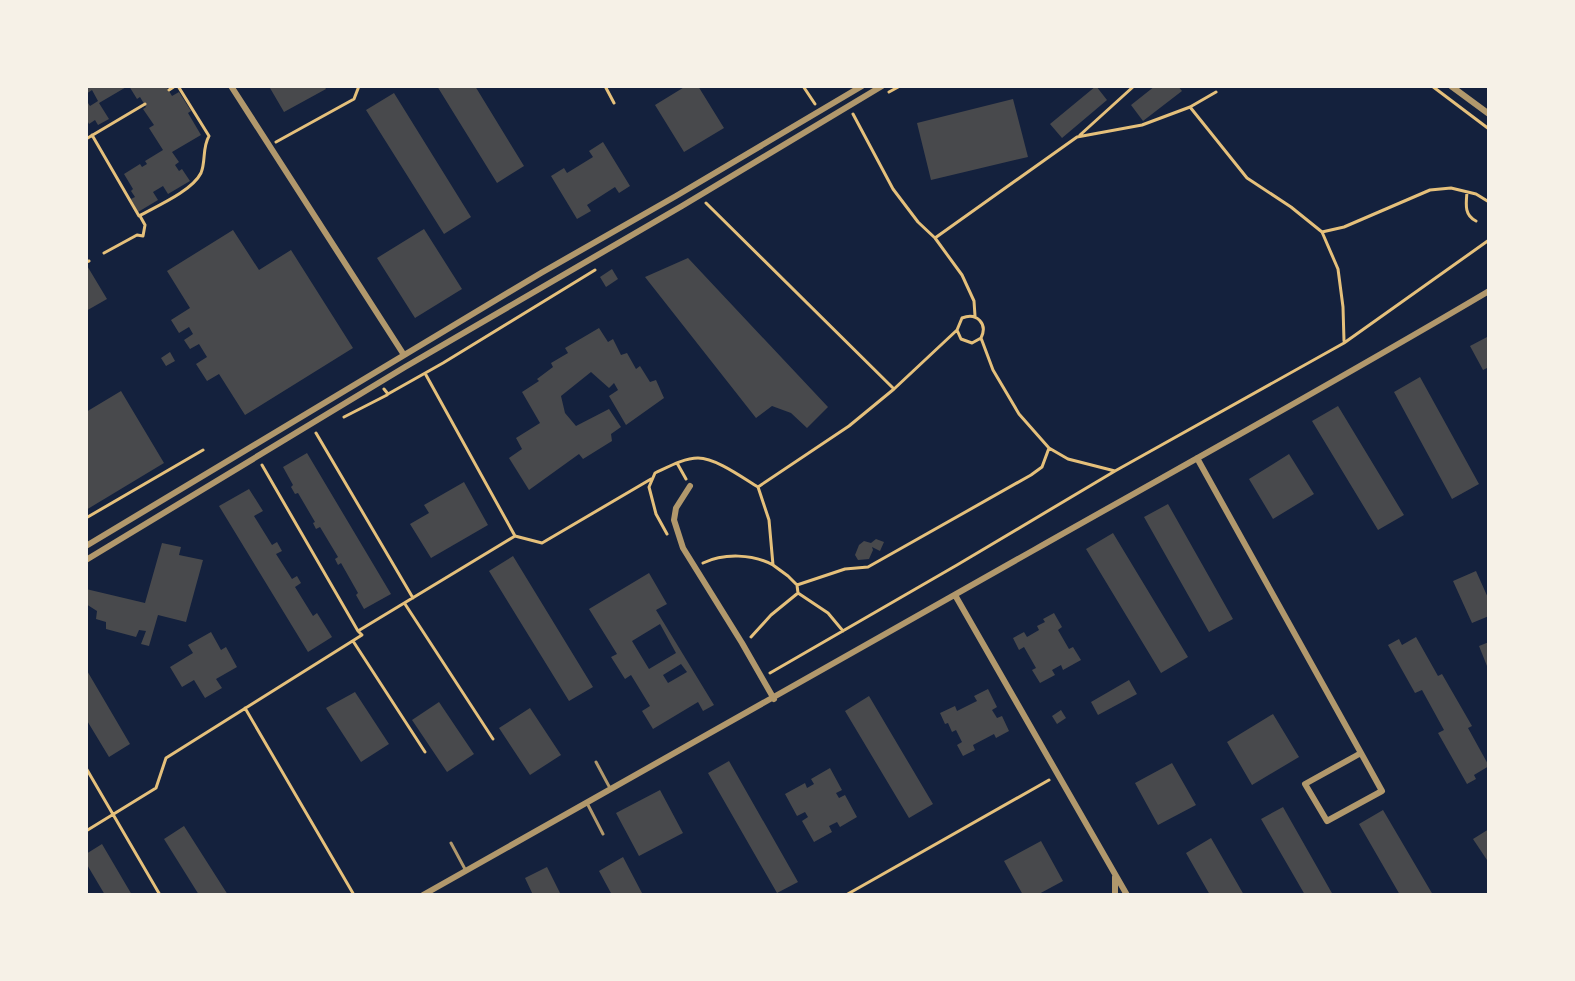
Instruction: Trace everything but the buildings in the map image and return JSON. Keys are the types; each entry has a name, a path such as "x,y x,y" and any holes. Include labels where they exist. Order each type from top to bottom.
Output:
{"street":[{"path":"231,86 410,364"},
{"path":"86,546 404,354 862,86"},
{"path":"86,560 410,364 882,86"},
{"path":"1451,86 1489,114"},
{"path":"710,177 715,186"},
{"path":"676,196 682,206"},
{"path":"423,895 774,699 1489,291"},
{"path":"1197,458 1361,753 1382,791 1327,821 1305,784 1361,753"},
{"path":"214,469 220,479"},
{"path":"187,485 193,496"},
{"path":"690,486 676,508 674,520 683,548 774,699"},
{"path":"955,595 1127,895"},
{"path":"1115,873 1115,895"}],"lane":[{"path":"596,762 611,790"},
{"path":"587,803 603,834"},
{"path":"451,843 466,871"}],"path":[{"path":"139,216 191,185 202,171 204,145 209,136 177,86 169,90"},
{"path":"270,146 354,99 359,86"},
{"path":"605,86 614,103"},
{"path":"935,238 1077,137 1134,86"},
{"path":"1432,86 1489,129"},
{"path":"1077,137 1142,125 1190,107 1216,92"},
{"path":"86,139 145,104"},
{"path":"1190,107 1247,178 1322,232 1338,269 1344,343"},
{"path":"853,114 893,189 962,275 974,301 975,316"},
{"path":"92,135 145,225 143,236 137,235 104,253"},
{"path":"1322,232 1344,227 1430,190 1451,188 1476,194 1489,202"},
{"path":"1467,192 1467,213 1476,221"},
{"path":"704,202 894,389"},
{"path":"762,677 1115,471 1344,343 1489,240"},
{"path":"758,487 849,426 894,389 957,330 962,318 975,316 984,330 981,338 968,343 961,339 957,330"},
{"path":"981,338 993,370 1019,414 1049,448 1068,459 1115,471"},
{"path":"425,374 515,536"},
{"path":"334,422 388,394"},
{"path":"325,428 316,433 413,598"},
{"path":"797,585 845,569 868,567 1031,475 1042,467 1049,448"},
{"path":"86,518 203,450"},
{"path":"358,631 515,536 542,543 652,478 655,473 699,458 717,463 758,487 769,520 773,565"},
{"path":"677,463 690,486"},
{"path":"86,831 156,788 166,758 362,635 261,465"},
{"path":"655,473 649,487 656,514 669,537"},
{"path":"695,567 716,557 759,557 788,576 797,585 798,593 828,613 843,631"},
{"path":"742,643 798,593"},
{"path":"405,604 493,739"},
{"path":"353,641 425,752"},
{"path":"245,708 354,895"},
{"path":"86,768 160,895"},
{"path":"846,895 1049,780"}]}
